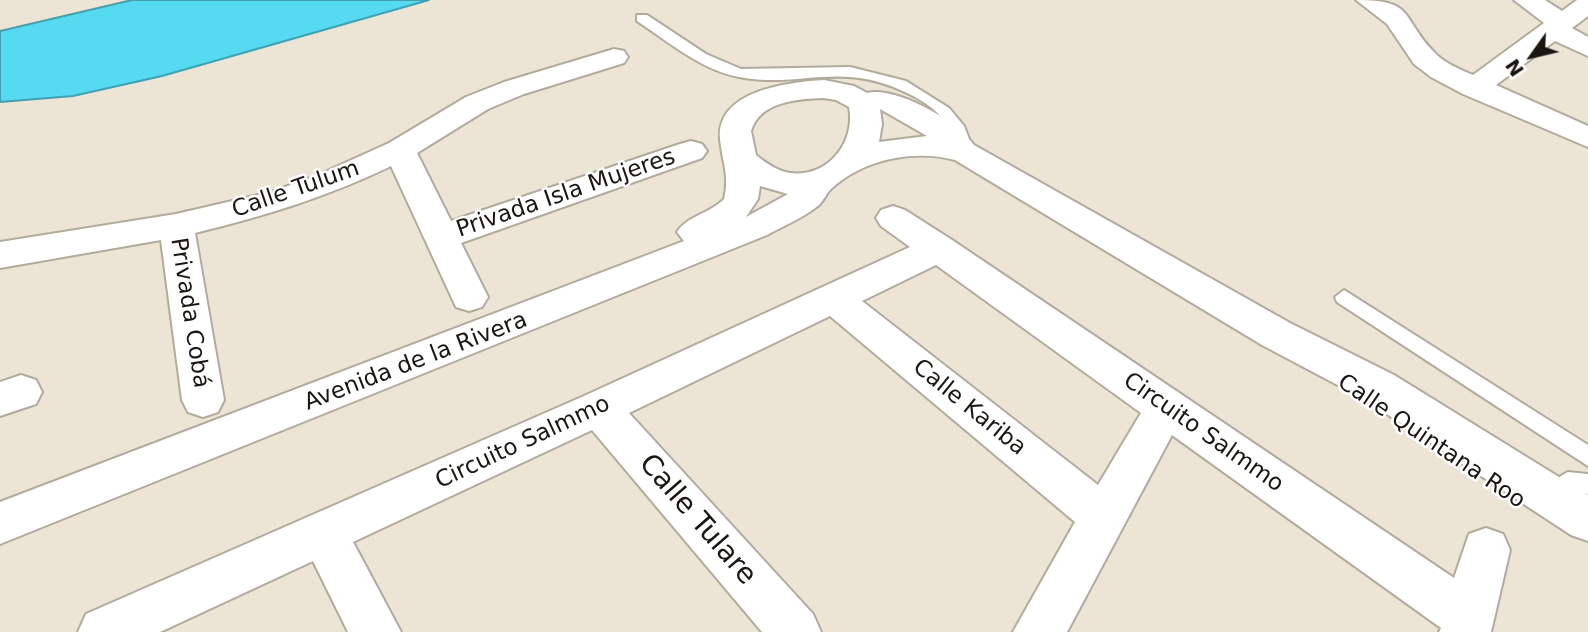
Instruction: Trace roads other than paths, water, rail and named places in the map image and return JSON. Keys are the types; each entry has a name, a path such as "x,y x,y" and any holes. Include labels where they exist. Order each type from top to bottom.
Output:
{"street":[{"path":"1369,0 1396,18 1424,58 1473,88 1588,138"},
{"path":"1527,0 1588,48"},
{"path":"1473,88 1588,4"},
{"name":"Calle Tulum","path":"0,255 176,226 279,201 328,184 400,150 477,103 514,88 614,57"},
{"path":"824,89 845,92 863,103 867,131 863,146 836,171 800,184 777,181 757,172 741,160 736,129 744,115 758,104 800,90 824,89"},
{"name":"Calle Quintana Roo","path":"863,103 879,100 938,129 966,153 1276,334 1364,400 1568,505 1588,546"},
{"name":"Calle Quintana Roo","path":"836,171 896,145 943,146 966,153"},
{"name":"Privada Isla Mujeres","path":"400,150 469,296"},
{"name":"Privada Isla Mujeres","path":"441,237 691,151"},
{"name":"Avenida de la Rivera","path":"519,312 721,220 736,209 746,186 741,160"},
{"name":"Avenida de la Rivera","path":"13,506 519,312 755,228 806,198 836,171"},
{"name":"Circuito Salmmo","path":"894,218 1166,407 1466,624 1486,550"},
{"name":"Privada Cobá","path":"176,226 203,400"},
{"name":"Circuito Salmmo","path":"104,632 599,408 939,249"},
{"name":"Calle Kariba","path":"834,299 1103,517"},
{"path":"1039,632 1166,407"},
{"name":"Calle Tulare","path":"599,408 795,632"},
{"path":"324,534 375,632"}],"lane":[{"path":"642,18 720,66 738,72 755,75 836,70 861,73 905,88 940,107 956,124 966,153"},
{"path":"1344,297 1588,457"}],"water":[{"path":"132,0 429,0 162,76 73,96 0,102 0,31"}]}
